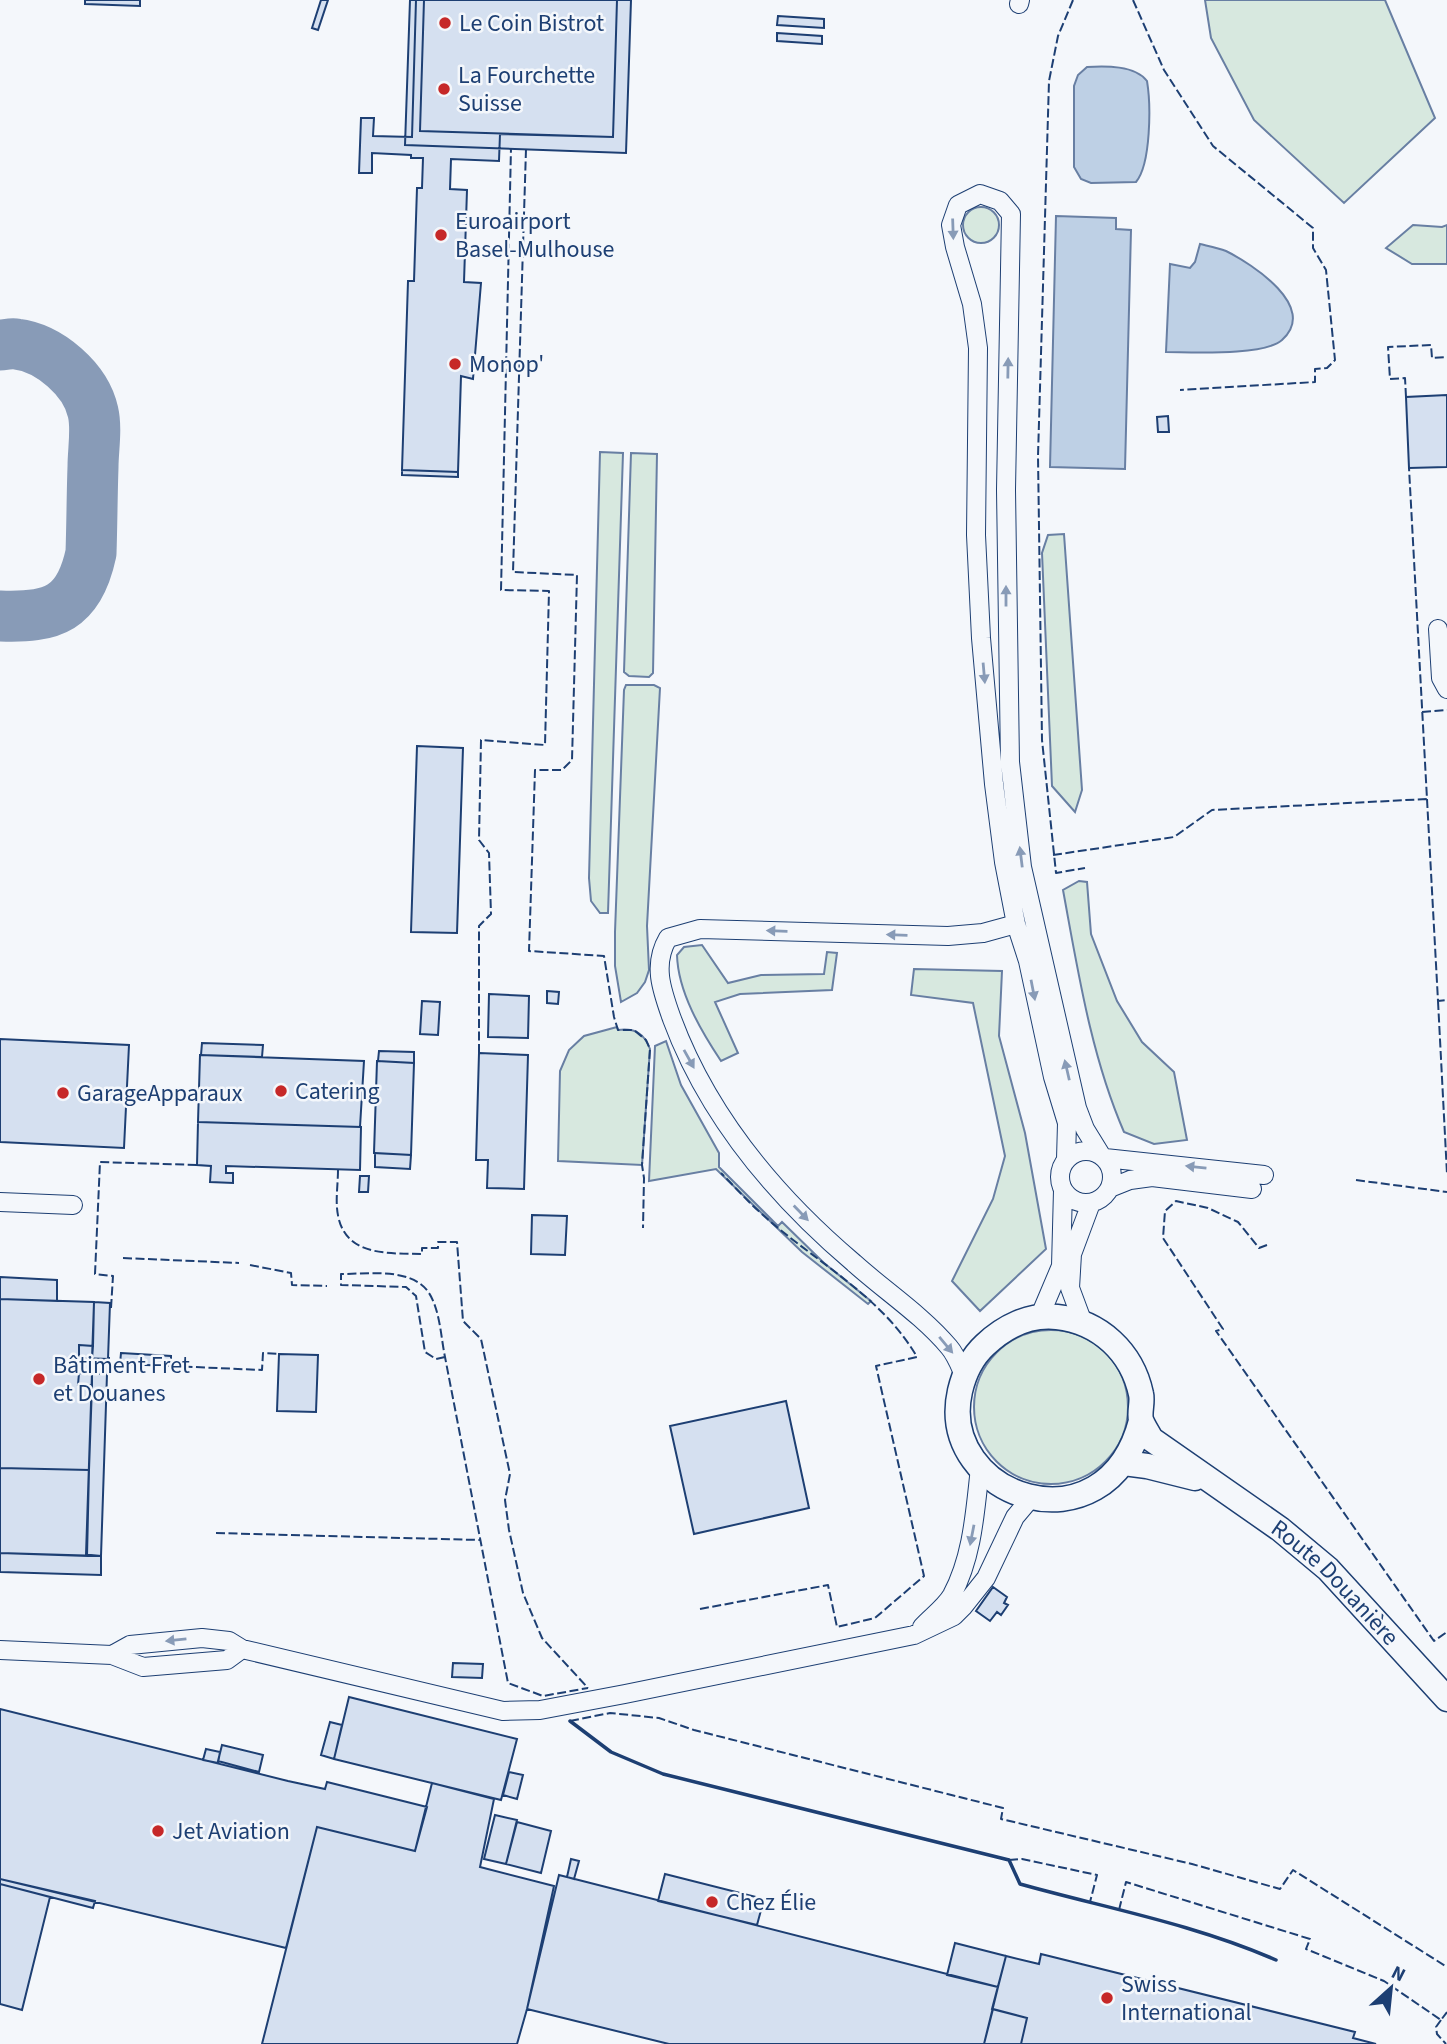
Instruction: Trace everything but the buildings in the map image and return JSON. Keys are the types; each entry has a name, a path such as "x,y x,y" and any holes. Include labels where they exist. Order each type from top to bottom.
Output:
{"main road":[{"path":"1055,1317 1083,1322 1105,1334 1123,1352 1135,1373 1142,1396 1141,1421 1136,1443 1124,1463 1110,1479 1092,1490 1063,1499 1031,1498 1003,1487 980,1468 967,1447 960,1423 958,1399 964,1375 979,1350 1000,1331 1026,1319 1038,1318 1055,1317"},
{"name":"Route Douanière","path":"1141,1421 1151,1439 1280,1530 1328,1569 1447,1699"},
{"name":"Route Douanière","path":"1124,1463 1211,1482"}],"street":[{"path":"1038,1318 1061,1266 1063,1190 1060,1174 1066,1159 1067,1124 1053,1077 1028,961 1016,924 993,784 976,535 978,348 972,304 951,225 958,205 979,194 1000,201 1011,214 1006,490 1007,664 1010,762 1022,867 1074,1098 1086,1129 1112,1172 1110,1188 1105,1195 1091,1203 1075,1201 1063,1190"},
{"path":"1438,629 1441,678 1447,689"},
{"path":"964,1375 951,1349 926,1324 827,1239 754,1164 725,1123 684,1049 664,996 658,964 668,938 700,929 948,936 983,933 1016,924"},
{"path":"1066,1159 1081,1151 1089,1151 1103,1157 1264,1175"},
{"path":"1110,1188 1130,1180 1152,1177 1252,1189"},
{"path":"0,1202 73,1205"},
{"path":"1083,1322 1070,1288 1072,1254 1091,1203"},
{"path":"914,1635 951,1597 965,1562 975,1524 980,1468"},
{"path":"0,1650 112,1655 130,1645 202,1638 229,1641 242,1649 503,1711 555,1707 719,1677 914,1635 954,1616 963,1606 986,1578 1015,1517 1031,1498"}],"shaded area":[{"path":"1205,0 1385,0 1435,118 1344,203 1254,120 1211,38"},
{"path":"981,207 994,212 999,225 994,238 981,243 968,238 963,225 968,212"},
{"path":"1413,225 1447,225 1447,264 1412,264 1386,248"},
{"path":"600,452 623,453 608,913 600,913 591,901 589,878"},
{"path":"631,453 657,454 653,673 649,677 629,676 624,672"},
{"path":"1064,534 1082,790 1075,812 1052,786 1042,553 1048,535"},
{"path":"626,685 654,685 660,688 647,926 649,970 637,993 621,1002 615,966 615,932"},
{"path":"1079,881 1087,882 1091,934 1117,1001 1142,1042 1174,1072 1187,1140 1154,1144 1124,1132 1094,1043 1063,890"},
{"path":"702,945 728,983 761,975 824,974 827,952 837,953 832,990 740,994 715,1002 738,1053 721,1061 692,1011 678,969 677,955 684,947"},
{"path":"914,969 1002,971 999,1036 1025,1133 1046,1249 980,1311 952,1281 993,1199 1005,1156 973,1003 911,995"},
{"path":"617,1027 618,1030 638,1033 650,1049 642,1165 558,1161 560,1071 569,1050 584,1036"},
{"path":"666,1041 681,1085 719,1153 719,1167 778,1226 782,1222 824,1263 871,1301 868,1304 802,1252 716,1169 649,1181 655,1046"},
{"path":"1051,1330 1081,1335 1106,1352 1123,1377 1128,1407 1123,1437 1106,1462 1081,1479 1051,1484 1021,1479 996,1462 979,1437 974,1407 979,1377 996,1352 1021,1335"}],"water":[{"path":"1087,67 1127,69 1147,81 1147,148 1145,162 1136,182 1091,183 1081,179 1074,167 1074,86 1078,75"},
{"path":"1056,216 1116,218 1116,229 1131,230 1125,469 1050,467"},
{"path":"1200,244 1237,257 1278,288 1293,314 1291,327 1282,340 1260,349 1244,351 1166,352 1170,264 1190,268 1195,262"}],"taxiway":[{"path":"0,345 29,347 65,367 75,377 89,400 95,432 91,553 79,587 71,598 49,612 0,616"}],"fence":[{"path":"1073,0 1058,36 1049,81 1038,456 1042,740 1056,873 1085,868"},
{"path":"1133,0 1164,70 1213,146 1313,228 1313,248 1326,270 1335,360 1327,368 1315,369 1315,382 1180,390"},
{"path":"479,1053 479,926 491,914 489,853 479,840 481,740 545,745 549,591 501,590 511,148"},
{"path":"526,149 513,572 577,575 572,760 562,770 535,770 529,951 604,956 618,1030 634,1030 646,1040 650,1049 642,1165 643,1228"},
{"path":"1406,397 1405,378 1390,379 1388,347 1431,345 1432,358 1447,357"},
{"path":"1053,855 1174,837 1212,810 1427,799 1409,468"},
{"path":"1422,712 1447,710"},
{"path":"1427,799 1438,1001 1447,1000"},
{"path":"1438,1001 1447,1174"},
{"path":"111,1308 113,1276 95,1274 100,1162 197,1165"},
{"path":"338,1170 337,1208 340,1224 356,1244 380,1252 422,1254 422,1248 438,1248 438,1242 457,1242 463,1321 481,1339 510,1474 505,1500 523,1593 542,1638 588,1688"},
{"path":"700,1609 828,1585 837,1627 875,1618 924,1576 876,1366 917,1357 902,1335 866,1297 763,1215 721,1173"},
{"path":"1356,1180 1447,1192"},
{"path":"1267,1245 1259,1248 1238,1222 1208,1208 1176,1201 1165,1211 1163,1238 1223,1329 1216,1331 1434,1641 1447,1632"},
{"path":"123,1258 239,1263"},
{"path":"250,1265 291,1273 292,1285 327,1286"},
{"path":"445,1357 436,1359 425,1352 416,1296 406,1287 341,1285 341,1274 376,1273 412,1279 421,1285 433,1300 440,1324 508,1683 543,1696 588,1688"},
{"path":"171,1366 262,1370 263,1353 279,1354"},
{"path":"109,1357 109,1364 120,1364"},
{"path":"216,1533 480,1540"},
{"path":"570,1721 610,1713 659,1718 694,1730 1003,1808 1001,1819 1192,1864 1280,1889 1293,1870 1447,1967"},
{"path":"1009,1860 1022,1859 1097,1875 1090,1902"},
{"path":"1119,1910 1126,1882 1310,1939 1306,1949 1384,1981 1441,2020 1447,2012"},
{"path":"1441,2020 1436,2027 1437,2034 1446,2044"}],"wall":[{"path":"570,1721 611,1752 663,1774 1009,1860 1020,1884 1182,1926 1276,1960"}],"place":[{"name":"Le Coin Bistrot","path":"445,23"},
{"name":"La Fourchette Suisse","path":"444,89"},
{"name":"Euroairport Basel-Mulhouse","path":"441,235"},
{"name":"Monop'","path":"455,364"},
{"name":"Catering","path":"281,1091"},
{"name":"GarageApparaux","path":"63,1093"},
{"name":"Bâtiment Fret et Douanes","path":"39,1379"},
{"name":"Jet Aviation","path":"158,1831"},
{"name":"Chez Élie","path":"712,1902"},
{"name":"Swiss International","path":"1107,1998"}]}
